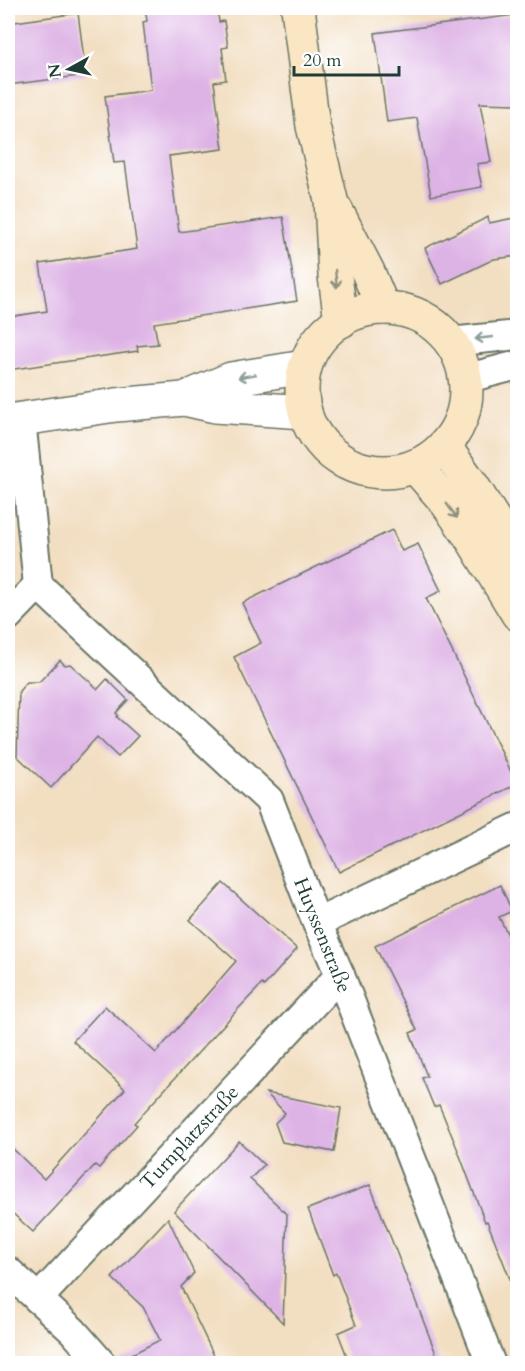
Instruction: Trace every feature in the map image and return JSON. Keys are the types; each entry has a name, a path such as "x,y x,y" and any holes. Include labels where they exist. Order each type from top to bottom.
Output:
{"main road":[{"path":"298,8 313,126 331,200 335,276 341,321"},
{"path":"331,200 368,272 383,308"},
{"path":"383,308 400,309 422,316 445,333 460,362 464,379 461,415 456,429 444,446 415,466 386,472 355,467 330,451 317,438 305,412 303,378 304,367 311,350 326,333 341,321 359,313 383,308"},
{"path":"444,446 472,485 518,558"},
{"path":"415,466 447,503 518,614"}],"street":[{"path":"450,342 518,335"},
{"path":"464,379 518,365"},
{"path":"184,399 231,379 304,367"},
{"path":"8,616 38,585 14,420 116,405 184,399 215,406 305,412"},
{"name":"Huyssenstraße","path":"38,585 269,800 340,975 490,1364"},
{"path":"317,923 518,827"},
{"name":"Turnplatzstraße","path":"38,1299 340,975"},
{"path":"8,1271 73,1331 102,1364"}],"building":[{"path":"145,8 217,8 219,22 224,21 228,47 222,48 226,80 214,82 223,149 169,156 179,232 283,217 297,301 154,323 158,344 137,346 138,351 8,370 8,317 47,311 40,264 137,249 125,162 114,163 105,96 151,90 143,22 147,21"},
{"path":"78,13 86,75 8,85 8,23"},
{"path":"515,15 518,40 518,104 480,103 491,162 477,164 482,187 431,196 417,118 387,122 375,33"},
{"path":"488,217 489,223 514,218 518,236 518,256 494,259 442,284 425,248"},
{"path":"392,530 402,551 418,544 441,591 426,598 517,784 339,872 234,657 261,643 242,603"},
{"path":"60,660 65,665 70,664 98,689 107,679 128,700 116,713 117,717 138,736 118,757 97,737 51,788 17,756 19,691 27,682 39,682"},
{"path":"223,883 297,949 264,986 262,984 239,1008 134,1123 137,1125 99,1168 95,1165 33,1232 8,1209 8,1144 44,1179 125,1089 73,1041 105,1006 156,1053 236,961 190,920"},
{"path":"500,885 512,911 499,917 518,955 518,1294 516,1294 487,1221 485,1222 439,1105 434,1107 422,1078 427,1076 410,1033 417,1030 375,946"},
{"path":"266,1093 341,1108 334,1152 282,1142 275,1123 285,1113"},
{"path":"239,1141 264,1165 250,1179 287,1214 283,1323 174,1211"},
{"path":"370,1185 440,1364 350,1364 338,1333 356,1325 336,1273 333,1275 308,1209"},
{"path":"168,1218 194,1273 181,1287 218,1364 118,1364 118,1361 160,1340 143,1307 112,1278"}]}
